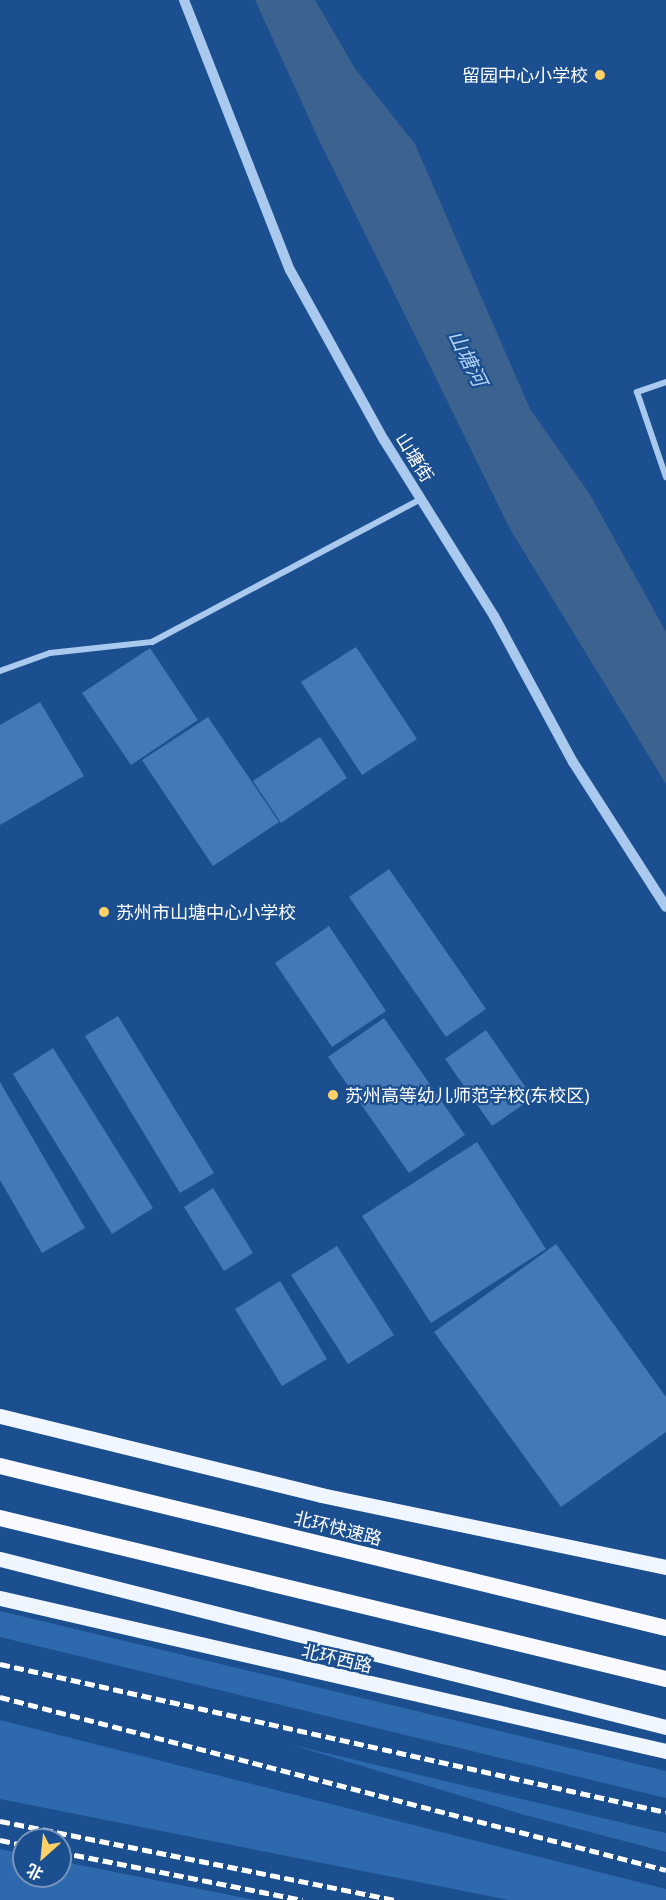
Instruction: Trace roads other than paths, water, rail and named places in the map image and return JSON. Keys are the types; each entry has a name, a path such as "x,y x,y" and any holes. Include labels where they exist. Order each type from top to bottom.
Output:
{"highway":[{"name":"北环快速路","path":"0,1466 666,1628"},
{"path":"0,1518 666,1679"},
{"path":"578,1607 666,1619"}],"main road":[{"path":"0,1416 321,1495 666,1567"},
{"path":"0,1559 666,1727"},
{"name":"北环西路","path":"0,1598 666,1751"}],"street":[{"name":"山塘街","path":"184,0 290,270 421,499 494,616 573,762 666,907"},
{"path":"666,382 637,392 666,477"},
{"path":"0,671 50,653 152,642 421,499"}],"water":[{"name":"山塘河","path":"255,0 315,0 356,70 415,144 530,409 589,493 666,632 666,784 510,529 319,140"}],"railway":[{"path":"0,1664 666,1812"},
{"path":"0,1697 666,1870"},
{"path":"0,1821 397,1900"},
{"path":"0,1840 12,1842"},
{"path":"72,1854 302,1900"}],"place":[{"name":"留园中心小学校","path":"600,75"},
{"name":"苏州市山塘中心小学校","path":"104,912"},
{"name":"苏州高等幼儿师范学校(东校区)","path":"333,1095"}]}
